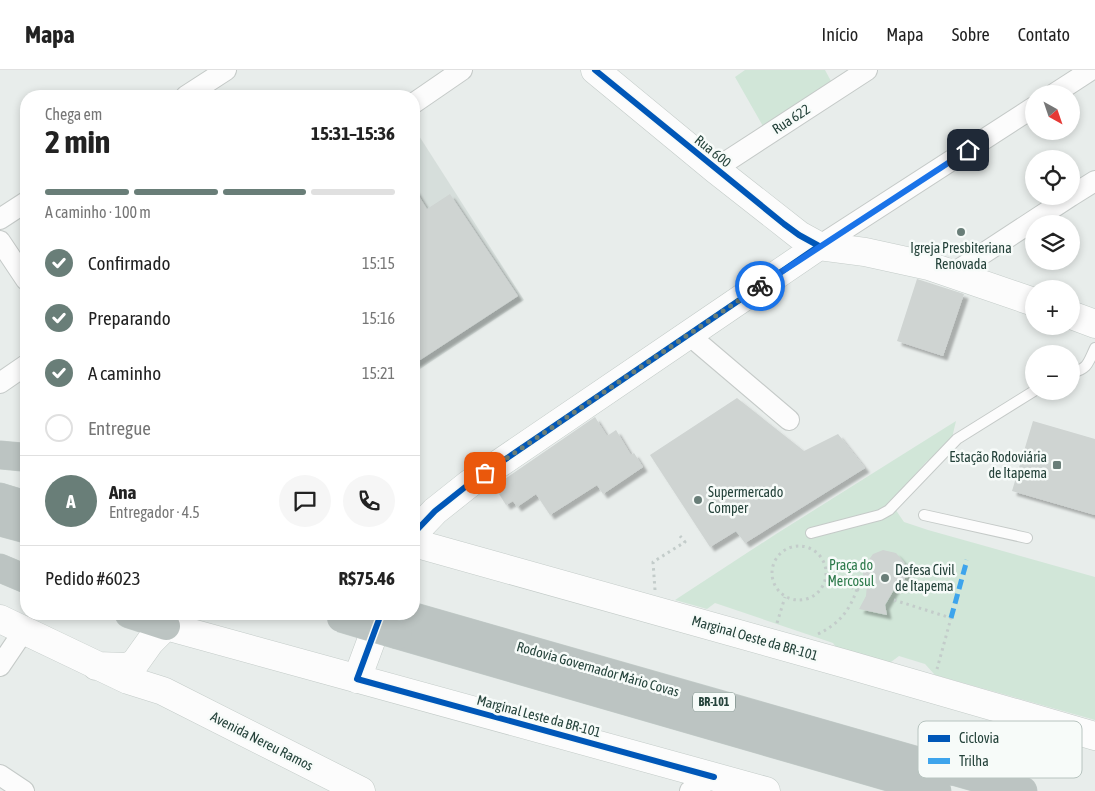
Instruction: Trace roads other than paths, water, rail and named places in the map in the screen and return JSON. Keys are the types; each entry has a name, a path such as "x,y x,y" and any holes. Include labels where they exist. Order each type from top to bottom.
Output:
{"highway":[{"path":"0,497 20,503"},
{"path":"0,522 20,527"},
{"path":"0,568 20,576"},
{"path":"148,620 166,626"},
{"name":"Rodovia Governador Mário Covas","path":"388,620 402,621 918,762"},
{"name":"Rodovia Governador Mário Covas","path":"402,621 937,791"},
{"name":"Rodovia Governador Mário Covas","path":"976,778 1023,791"}],"main road":[{"name":"Rua 600","path":"596,70 715,169 799,235 819,246 865,252 909,261 1025,299"},
{"path":"420,527 435,511 469,484 819,246"},
{"path":"1080,318 1095,324"},
{"name":"Marginal Oeste da BR-101","path":"420,545 1043,721"},
{"path":"357,679 379,620"},
{"name":"Avenida Nereu Ramos","path":"8,622 96,647 134,663 163,692"},
{"name":"Avenida Nereu Ramos","path":"8,622 96,666 163,692 361,791"},
{"path":"96,666 127,667 134,663 150,642 166,626"},
{"name":"Marginal Leste da BR-101","path":"166,626 766,791"},
{"name":"Marginal Oeste da BR-101","path":"1082,732 1095,736"}],"street":[{"path":"195,90 226,70"},
{"path":"420,99 462,70"},
{"name":"Rua 622","path":"715,169 867,70"},
{"path":"1068,85 1090,70"},
{"path":"819,246 1025,113"},
{"path":"1080,190 1095,181"},
{"path":"952,274 1057,205"},
{"path":"0,219 20,206"},
{"path":"0,241 20,271"},
{"path":"689,335 789,420"},
{"path":"0,383 20,369"},
{"path":"0,666 8,622"},
{"path":"0,775 24,791"},
{"path":"690,791 714,777"}],"lane":[{"path":"1080,371 1086,367 1095,348"},
{"path":"811,533 880,515 889,510 957,439 1025,397"},
{"path":"924,515 1027,538"}],"place":[{"name":"Igreja Presbiteriana Renovada","path":"961,232"},
{"name":"Estação Rodoviária de Itapema","path":"1057,465"},
{"name":"Supermercado Comper","path":"698,500"},
{"name":"Defesa Civil de Itapema","path":"885,578"}],"park label":[{"name":"Praça do Mercosul","path":"851,574"}]}
